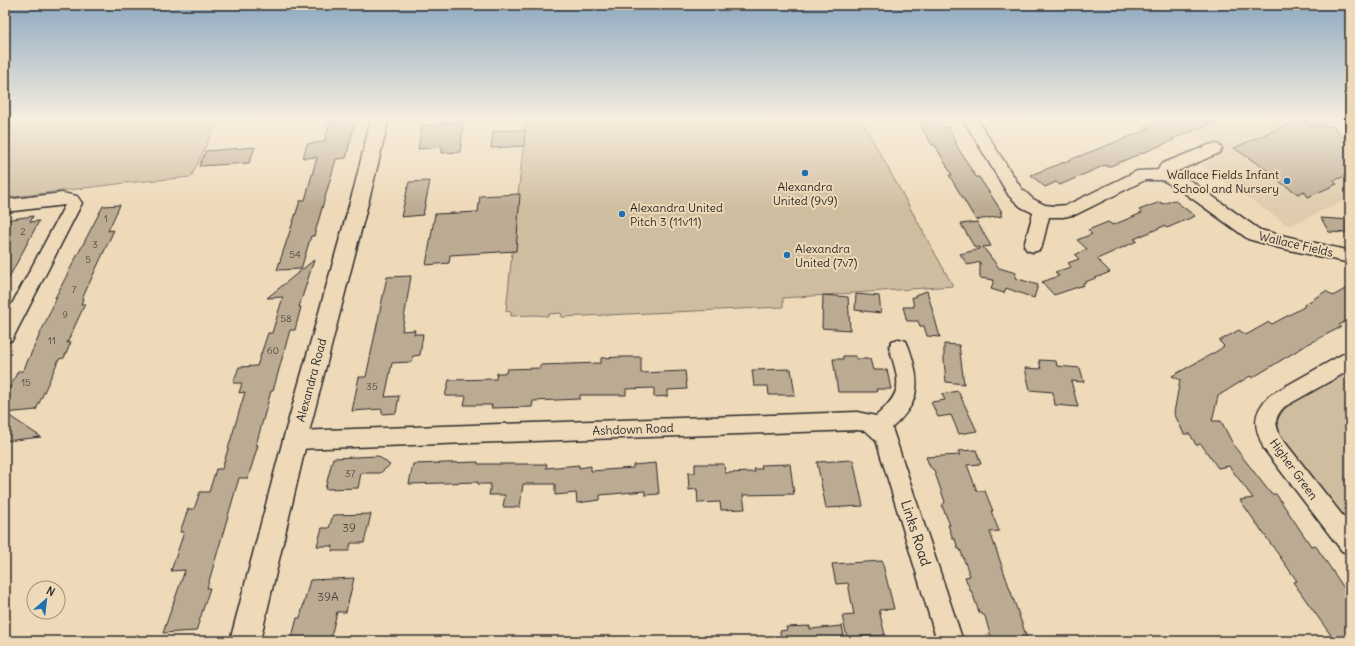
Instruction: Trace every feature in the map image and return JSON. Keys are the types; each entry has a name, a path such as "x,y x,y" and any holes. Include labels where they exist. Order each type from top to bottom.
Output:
{"main road":[{"name":"Alexandra Road","path":"245,641 294,440 364,188 373,149"}],"street":[{"name":"Wallace Fields","path":"989,149 1015,192 1025,202 1042,210 1059,213 1071,210 1143,175 1164,175 1185,185 1254,235 1350,257"},
{"path":"1164,175 1167,168 1211,149"},
{"path":"5,206 62,199 71,200 74,204 5,335"},
{"path":"1033,246 1042,210"},
{"path":"879,427 895,412 907,395 908,383 899,348"},
{"name":"Higher Green","path":"1350,360 1277,400 1270,408 1265,418 1266,428 1272,442 1350,543"},
{"name":"Ashdown Road","path":"294,440 857,421 869,422 879,427"},
{"name":"Links Road","path":"879,427 888,442 950,641"}],"shaded area":[{"path":"5,149 204,149 191,177 125,183 5,198"},
{"path":"523,149 878,149 953,286 783,298 783,307 562,317 561,313 549,314 549,316 511,316 511,312 506,311"},
{"name":"Wallace Fields Infant School and Nursery","path":"1216,149 1350,149 1350,198 1289,226 1201,165 1223,154"},
{"path":"1350,368 1350,532 1281,441 1277,421 1282,412 1296,398"}],"building":[{"path":"254,149 249,163 199,166 206,151"},
{"path":"306,149 348,149 346,158 336,159 314,236 311,236 301,269 277,270 300,201 305,200 317,157 303,158"},
{"path":"442,149 460,149 460,152 442,153"},
{"path":"937,149 959,149 976,177 979,177 1002,212 1000,212 1002,216 976,220 949,175 952,175"},
{"path":"1097,149 1152,149 1108,167 1105,165 1060,185 1056,182 1045,187 1031,175"},
{"path":"1236,149 1350,149 1350,174 1333,181 1337,184 1308,197 1304,191 1298,194 1277,180 1280,179"},
{"path":"430,181 423,215 401,217 409,182"},
{"path":"520,194 516,251 450,255 449,263 426,265 435,214 478,212 480,196"},
{"path":"1174,200 1195,216 1167,228 1164,226 1134,239 1137,241 1097,259 1110,272 1083,283 1084,285 1054,295 1042,282 1059,276 1055,272 1071,267 1068,263 1079,259 1075,255 1087,249 1077,240 1092,234 1088,230 1108,222 1113,225 1142,213 1139,210 1160,202 1163,204"},
{"path":"120,205 108,231 114,230 82,299 81,304 85,304 67,343 71,342 64,358 59,359 36,410 5,413 5,397 18,371 23,371 57,297 55,298 103,206"},
{"path":"33,216 30,222 39,221 5,285 5,220"},
{"path":"1321,218 1350,220 1350,233 1329,232"},
{"path":"977,222 991,246 983,247 999,268 1016,273 1015,278 1038,285 1034,298 1006,288 1004,293 991,289 994,280 980,278 980,262 968,265 960,254 980,249 980,247 975,248 961,224"},
{"path":"314,260 299,307 301,307 295,330 290,330 273,391 271,391 256,445 258,445 248,478 239,478 207,588 210,588 196,631 163,633 185,570 171,571 184,532 180,532 188,509 194,509 200,492 209,492 216,469 222,469 245,392 239,393 242,383 233,383 239,367 257,366 268,333 272,333 283,297 267,298"},
{"path":"411,276 402,331 415,330 414,334 423,334 420,355 413,356 411,362 392,363 385,397 399,396 396,413 382,414 382,409 352,411 359,377 366,377 387,277"},
{"path":"1350,286 1350,319 1339,325 1341,327 1308,344 1252,378 1250,376 1218,396 1212,421 1221,421 1234,446 1271,494 1276,494 1311,546 1315,545 1350,597 1350,641 1335,641 1293,582 1297,581 1240,500 1253,498 1229,466 1218,468 1201,444 1196,445 1190,434 1184,434 1174,413 1180,380 1172,376 1219,350 1224,346 1219,341 1239,330 1246,335 1269,322 1272,324 1304,307 1304,305 1326,291 1333,296"},
{"path":"927,291 940,337 927,336 924,326 920,326 918,321 907,321 903,307 914,307 912,297 916,297 915,295"},
{"path":"856,294 879,296 881,313 855,310"},
{"path":"823,295 848,297 850,330 822,328"},
{"path":"944,344 959,345 964,384 946,382"},
{"path":"843,356 856,356 856,359 870,359 873,370 887,370 891,389 876,389 877,392 838,392 833,359 843,359"},
{"path":"641,357 641,373 685,371 687,389 668,390 668,396 654,397 654,388 626,389 626,395 580,395 580,399 533,401 532,407 491,408 492,405 464,405 466,396 445,396 449,380 496,379 497,373 506,373 507,369 540,368 540,365 601,363 601,358"},
{"path":"1039,360 1056,361 1057,366 1080,368 1084,382 1071,381 1078,407 1055,405 1053,392 1030,390 1025,368 1041,369"},
{"path":"791,369 795,395 769,395 768,386 754,386 752,370"},
{"path":"958,391 977,431 959,434 951,415 938,417 931,402 945,400 942,394"},
{"path":"5,413 41,437 5,441"},
{"path":"976,450 981,464 967,465 977,491 985,491 993,511 991,511 999,531 990,532 1028,641 992,641 985,616 979,612 965,577 970,576 960,549 958,549 955,539 953,539 948,525 950,525 942,506 945,502 934,470 930,467 926,457 960,455 958,451"},
{"path":"378,456 390,465 380,473 361,473 358,488 325,489 333,458"},
{"path":"853,460 863,506 826,508 817,462"},
{"path":"478,462 478,464 547,464 546,468 579,465 579,468 591,466 591,471 633,468 633,465 656,463 659,494 645,495 645,491 600,495 600,500 577,503 576,493 555,495 555,484 523,484 520,507 503,507 505,495 489,495 491,484 478,484 478,482 409,484 413,464"},
{"path":"695,464 724,464 725,473 755,472 754,469 762,469 761,465 790,464 794,494 743,495 745,509 721,510 720,502 698,503 697,489 689,490 688,473 695,473"},
{"path":"371,514 364,543 351,543 349,551 332,551 333,546 317,546 322,528 329,528 333,515"},
{"path":"882,561 894,609 879,610 885,635 847,637 842,616 854,615 848,583 836,584 832,564"},
{"path":"354,578 346,612 337,612 330,641 291,641 297,618 300,618 310,580"},
{"path":"810,626 810,629 842,626 845,641 781,641 780,631 787,630 786,627"}],"place":[{"name":"Alexandra United (9v9)","path":"805,173"},
{"name":"Wallace Fields Infant School and Nursery","path":"1287,181"},
{"name":"Alexandra United Pitch 3 (11v11)","path":"622,214"},
{"name":"Alexandra United (7v7)","path":"787,255"}]}
